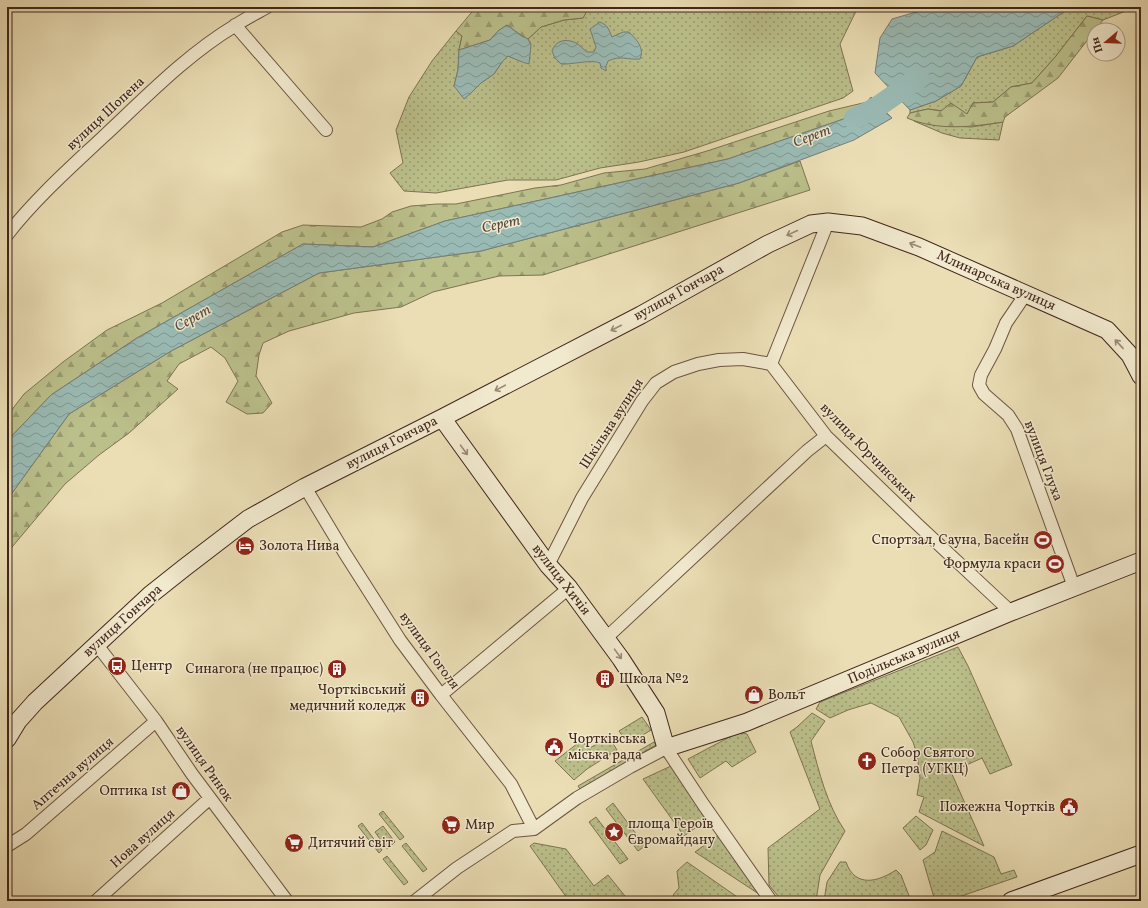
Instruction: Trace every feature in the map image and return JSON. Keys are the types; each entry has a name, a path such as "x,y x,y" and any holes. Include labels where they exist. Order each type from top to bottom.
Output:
{"street":[{"name":"вулиця Шопена","path":"7,235 19,219 69,168 169,75 202,48 235,25 268,7"},
{"path":"235,25 326,130"},
{"path":"770,364 828,222"},
{"name":"Млинарська вулиця","path":"828,222 862,226 920,247 1024,295 1106,330 1130,355 1141,376"},
{"name":"вулиця Гончара","path":"7,738 18,721 35,702 150,595 248,519 305,487 641,315 768,244 811,224 828,222"},
{"name":"вулиця Глуха","path":"1024,295 1006,323 995,349 981,375 979,385 984,394 1008,415 1017,429 1074,587"},
{"name":"Шкільна вулиця","path":"548,565 582,498 642,401 656,383 674,372 698,364 719,360 743,359 770,364"},
{"name":"вулиця Юрчинських","path":"770,364 826,436 1011,612"},
{"name":"вулиця Хичія","path":"442,418 548,565 569,588 621,659 656,713 666,748"},
{"path":"606,638 807,451 826,436"},
{"name":"вулиця Гоголя","path":"305,487 347,557 400,640 511,784 534,829"},
{"name":"Подільська вулиця","path":"666,748 747,722 1011,612 1141,561"},
{"path":"441,695 569,588"},
{"name":"вулиця Ринок","path":"97,645 156,721 210,798 287,901"},
{"name":"Аптечна вулиця","path":"7,846 26,834 156,721"},
{"path":"415,901 457,868 513,831 534,829 577,798 666,748 771,901"},
{"name":"Нова вулиця","path":"96,901 210,798"},
{"path":"1017,900 1141,854"}],"green space":[{"path":"476,7 587,7 588,9 583,18 564,20 541,27 528,39 507,25 498,31 490,40 459,50 462,36 456,31"},
{"path":"592,7 858,7 840,44 853,91 843,98 684,152 639,162 600,168 556,180 508,180 436,193 404,191 390,173 403,163 396,130 409,97 432,61 456,31 462,36 459,50 458,70 454,86 471,93 481,83 494,74 508,56 516,59 531,45 528,39 541,27 564,20 583,18 588,9"},
{"path":"1071,7 1136,7 1103,20 1087,16 1056,56 1032,83 1011,87 993,102 973,103 967,114 928,109 910,113 910,110 936,101 961,86 977,57 1013,46"},
{"path":"1087,16 1103,20 1101,22 1086,22 1086,42 1058,78 1005,117 1003,122 955,127 931,125 907,118 910,113 928,109 941,111 951,103 967,114 973,103 993,102 1011,87 1032,83 1056,56"},
{"path":"867,102 858,114 728,159 445,221 373,247 303,244 137,338 51,395 7,441 7,416 24,394 63,362 107,330 162,303 282,232 303,225 361,227 382,219 392,212 411,206 456,204 535,188 561,185 604,173 645,169 707,151 829,111"},
{"path":"914,121 934,125 971,127 1003,122 999,140 960,138 942,133"},
{"path":"800,161 810,190 543,275 499,276 433,292 401,307 354,313 289,331 263,343 259,355 256,376 272,403 263,413 247,414 226,402 238,381 225,358 211,347 179,364 167,381 178,389 129,433 99,455 65,484 7,553 7,500 69,414 171,351 319,273 481,251 739,183"},
{"path":"958,647 1012,765 990,774 982,758 951,772 984,846 919,812 924,797 917,795 920,778 917,754 913,742 899,717 871,703 848,710 830,718 816,709 820,702"},
{"path":"812,713 825,721 811,741 828,799 845,831 820,875 816,901 782,901 769,885 768,848 820,809 790,732"},
{"path":"642,717 651,730 628,744 619,731"},
{"path":"739,732 747,734 756,752 732,767 726,761 700,778 688,759"},
{"path":"609,737 617,750 587,769 574,780 555,761 582,740 588,749"},
{"path":"654,742 656,745 580,789 578,786"},
{"path":"671,766 709,818 684,836 643,779"},
{"path":"613,803 645,846 638,851 606,809"},
{"path":"383,811 404,837 400,840 379,814"},
{"path":"916,816 933,830 926,845 920,850 903,828"},
{"path":"596,817 628,859 620,864 589,822"},
{"path":"362,823 382,850 379,853 358,826"},
{"path":"383,826 395,842 387,849 375,832"},
{"path":"942,831 994,857 1001,874 1014,870 1017,877 947,901 935,901 923,860 935,852"},
{"path":"720,834 762,896 695,852"},
{"path":"406,843 427,869 423,872 402,846"},
{"path":"534,843 566,849 594,886 608,875 629,901 569,901 530,846"},
{"path":"387,856 408,882 404,885 383,859"},
{"path":"687,862 743,901 678,901 673,895 679,888 677,871"},
{"path":"840,862 846,862 855,876 868,880 875,880 896,870 901,875 911,901 824,901 827,882"}],"water":[{"path":"933,7 1071,7 1013,46 977,57 961,86 936,101 910,110 875,73 880,38 892,19"},
{"path":"600,22 607,26 612,37 623,32 629,32 641,47 640,59 613,59 608,61 606,71 601,68 600,63 587,62 561,64 555,58 552,51 553,48 557,43 566,40 574,42 587,52 594,52 596,47 590,29"},
{"path":"507,25 528,39 531,45 529,64 508,56 494,74 481,83 464,99 454,86 458,70 459,50 490,40 498,31"},
{"path":"871,97 892,118 854,140 739,183 481,251 319,273 171,351 69,414 7,500 7,441 51,395 137,338 303,244 373,247 445,221 728,159 858,114"}],"waterway":[{"name":"Серет","path":"854,119 877,107 919,78"}],"place":[{"name":"Спортзал, Сауна, Басейн","path":"1043,540"},
{"name":"Золота Нива","path":"245,546"},
{"name":"Формула краси","path":"1055,564"},
{"name":"Центр","path":"117,666"},
{"name":"Синагога (не працює)","path":"337,669"},
{"name":"Школа №2","path":"605,679"},
{"name":"Вольт","path":"754,695"},
{"name":"Чортківський медичний коледж","path":"420,698"},
{"name":"Чортківська міська рада","path":"554,747"},
{"name":"Собор Святого Петра (УГКЦ)","path":"867,761"},
{"name":"Оптика 1st","path":"181,791"},
{"name":"Пожежна Чортків","path":"1069,807"},
{"name":"Мир","path":"451,825"},
{"name":"площа Героїв Євромайдану","path":"614,832"},
{"name":"Дитячий світ","path":"294,843"}]}
